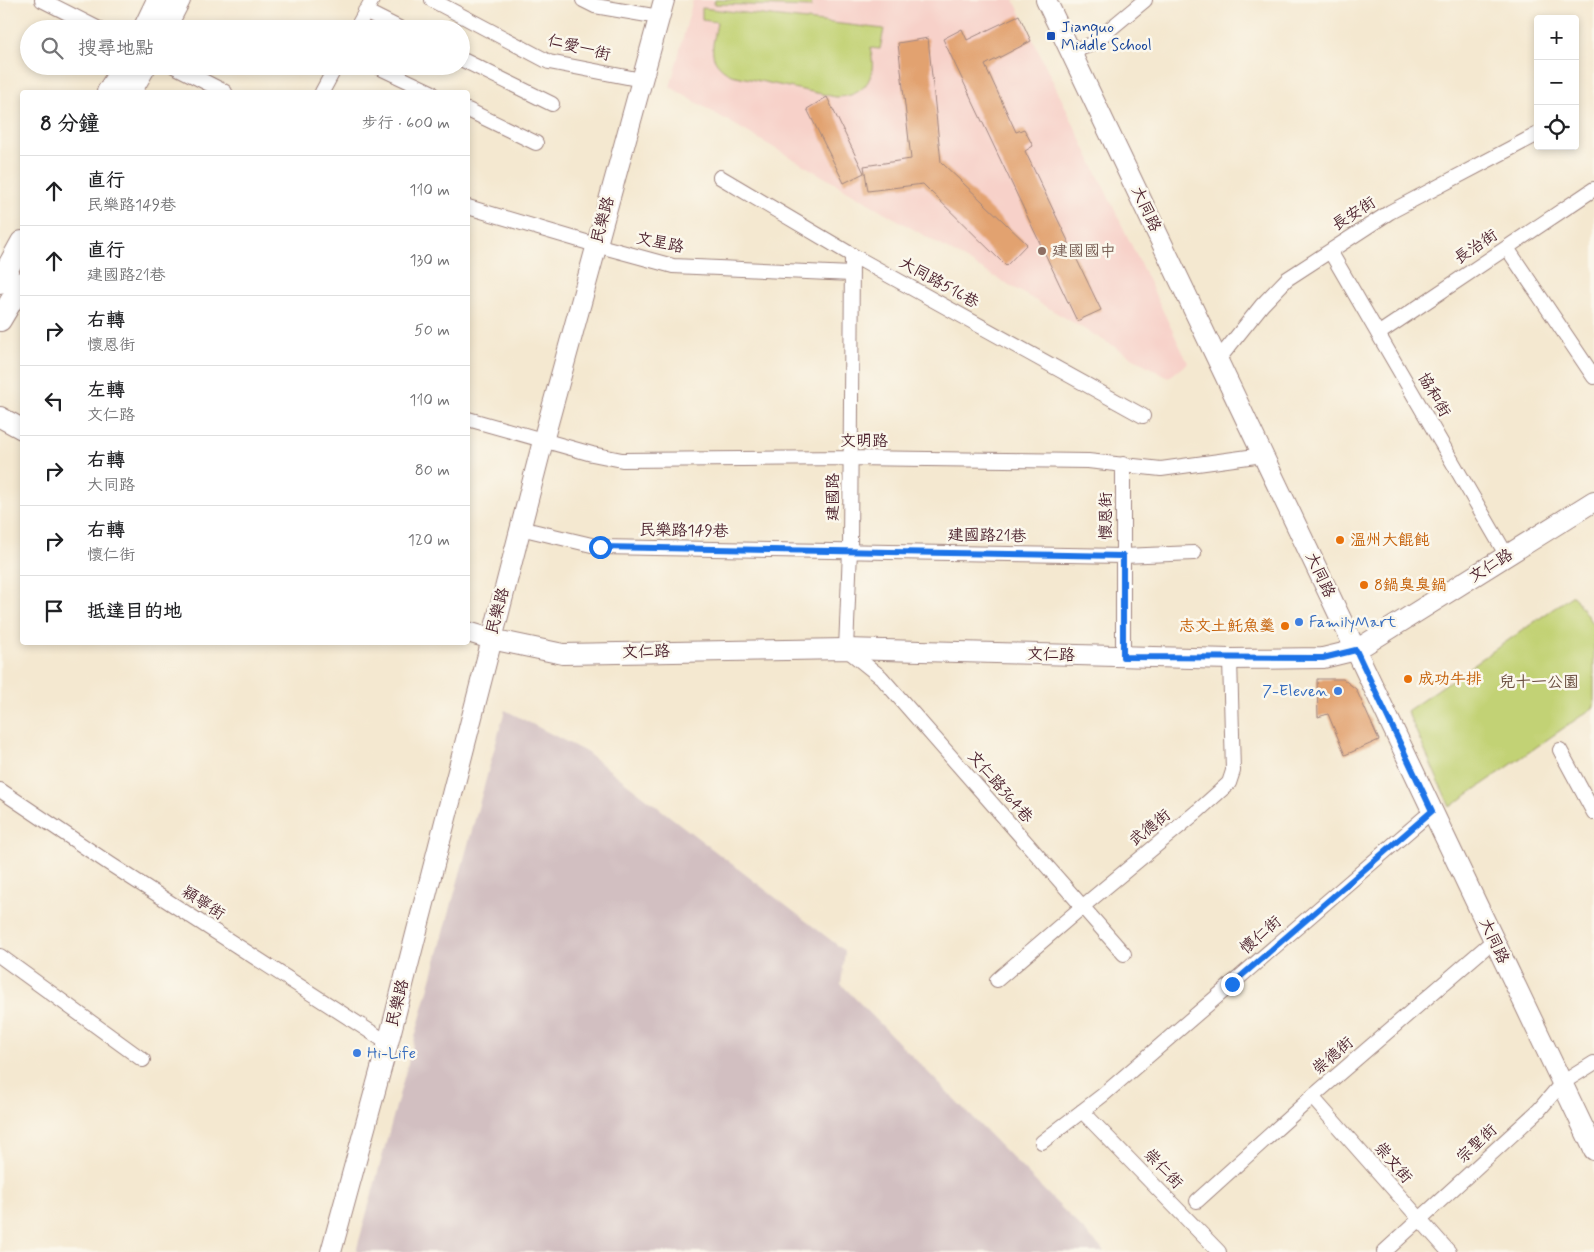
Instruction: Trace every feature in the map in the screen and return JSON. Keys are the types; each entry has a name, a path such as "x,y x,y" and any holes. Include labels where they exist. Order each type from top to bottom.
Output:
{"main road":[{"path":"148,20 158,0"},
{"path":"169,20 179,0"},
{"name":"大同路","path":"1046,0 1594,1150"},
{"name":"民樂路","path":"331,1252 388,1043 543,441 662,9"},
{"path":"109,90 118,75"},
{"path":"131,90 140,75"},
{"path":"0,282 20,246"},
{"path":"0,320 20,286"},
{"path":"0,417 20,427"},
{"name":"文仁路","path":"470,633 491,639 563,654 846,649 1123,657 1323,658 1356,650 1594,501"}],"street":[{"path":"42,0 81,20"},
{"name":"仁愛一街","path":"432,0 470,20"},
{"path":"583,0 594,6 662,9"},
{"path":"1071,52 1092,44 1145,0"},
{"path":"361,20 369,6 388,20"},
{"name":"仁愛一街","path":"470,20 549,62 642,80"},
{"path":"470,63 552,104"},
{"path":"192,75 221,90"},
{"path":"323,90 331,75"},
{"path":"395,75 427,90"},
{"path":"470,111 536,143"},
{"name":"長安街","path":"1218,360 1262,304 1287,279 1390,212 1534,136"},
{"name":"大同路516巷","path":"720,177 852,255 1143,416"},
{"name":"長治街","path":"1378,334 1594,190"},
{"name":"文星路","path":"470,208 672,266 852,274"},
{"path":"1507,248 1594,377"},
{"name":"協和街","path":"1330,251 1507,556"},
{"name":"建國路","path":"846,649 850,550 852,255"},
{"name":"文明路","path":"470,421 592,454 622,460 851,458 1088,461 1161,469 1263,455"},
{"name":"懷恩街","path":"1123,464 1123,657"},
{"name":"民樂路149巷","path":"520,528 600,547 850,550"},
{"name":"建國路21巷","path":"850,550 1123,556 1194,553"},
{"name":"文仁路364巷","path":"846,649 881,677 1124,954"},
{"name":"武德街","path":"997,980 1229,783 1233,772 1230,659"},
{"path":"1560,750 1594,812"},
{"name":"穎寧街","path":"0,790 110,864 388,1043"},
{"name":"懷仁街","path":"1042,1142 1116,1084 1432,811"},
{"name":"崇德街","path":"1197,1201 1312,1097 1494,940"},
{"path":"0,956 143,1060"},
{"name":"宗聖街","path":"1384,1252 1538,1110 1562,1083 1594,1063"},
{"name":"崇文街","path":"1312,1097 1448,1252"},
{"name":"崇仁街","path":"1082,1111 1219,1252"}],"shaded area":[{"name":"建國國中","path":"693,0 1014,0 1188,363 1168,378 670,87"},
{"path":"505,710 586,752 845,951 841,984 1105,1252 356,1252"}],"green space":[{"path":"715,0 811,0 811,7 714,4"},
{"path":"702,8 884,29 880,49 870,48 872,67 867,83 855,93 836,97 731,75 714,58 713,46 717,22 702,20"},
{"name":"兒十一公園","path":"1573,595 1594,626 1594,707 1450,807 1407,711"}],"building":[{"path":"1019,15 1031,41 985,65 1016,132 1024,129 1033,146 1025,151 1101,310 1077,321 943,39 962,29 967,40"},
{"path":"928,38 941,162 1027,244 1006,266 923,184 868,191 864,166 911,159 898,43"},
{"path":"827,97 864,173 844,183 807,109"},
{"path":"1317,679 1343,679 1356,689 1379,740 1345,755 1328,714 1318,717"}],"place":[{"name":"Jianguo Middle School","path":"1051,36"},
{"name":"建國國中","path":"1042,251"},
{"name":"溫州大餛飩","path":"1340,540"},
{"name":"8鍋臭臭鍋","path":"1364,585"},
{"name":"FamilyMart","path":"1299,622"},
{"name":"志文土魠魚羹","path":"1285,626"},
{"name":"成功牛排","path":"1408,679"},
{"name":"7-Eleven","path":"1338,691"},
{"name":"Hi-Life","path":"357,1053"}],"route":[{"path":"600,547 1123,556 1123,657 1323,658 1356,650 1432,811 1232,984"}]}
